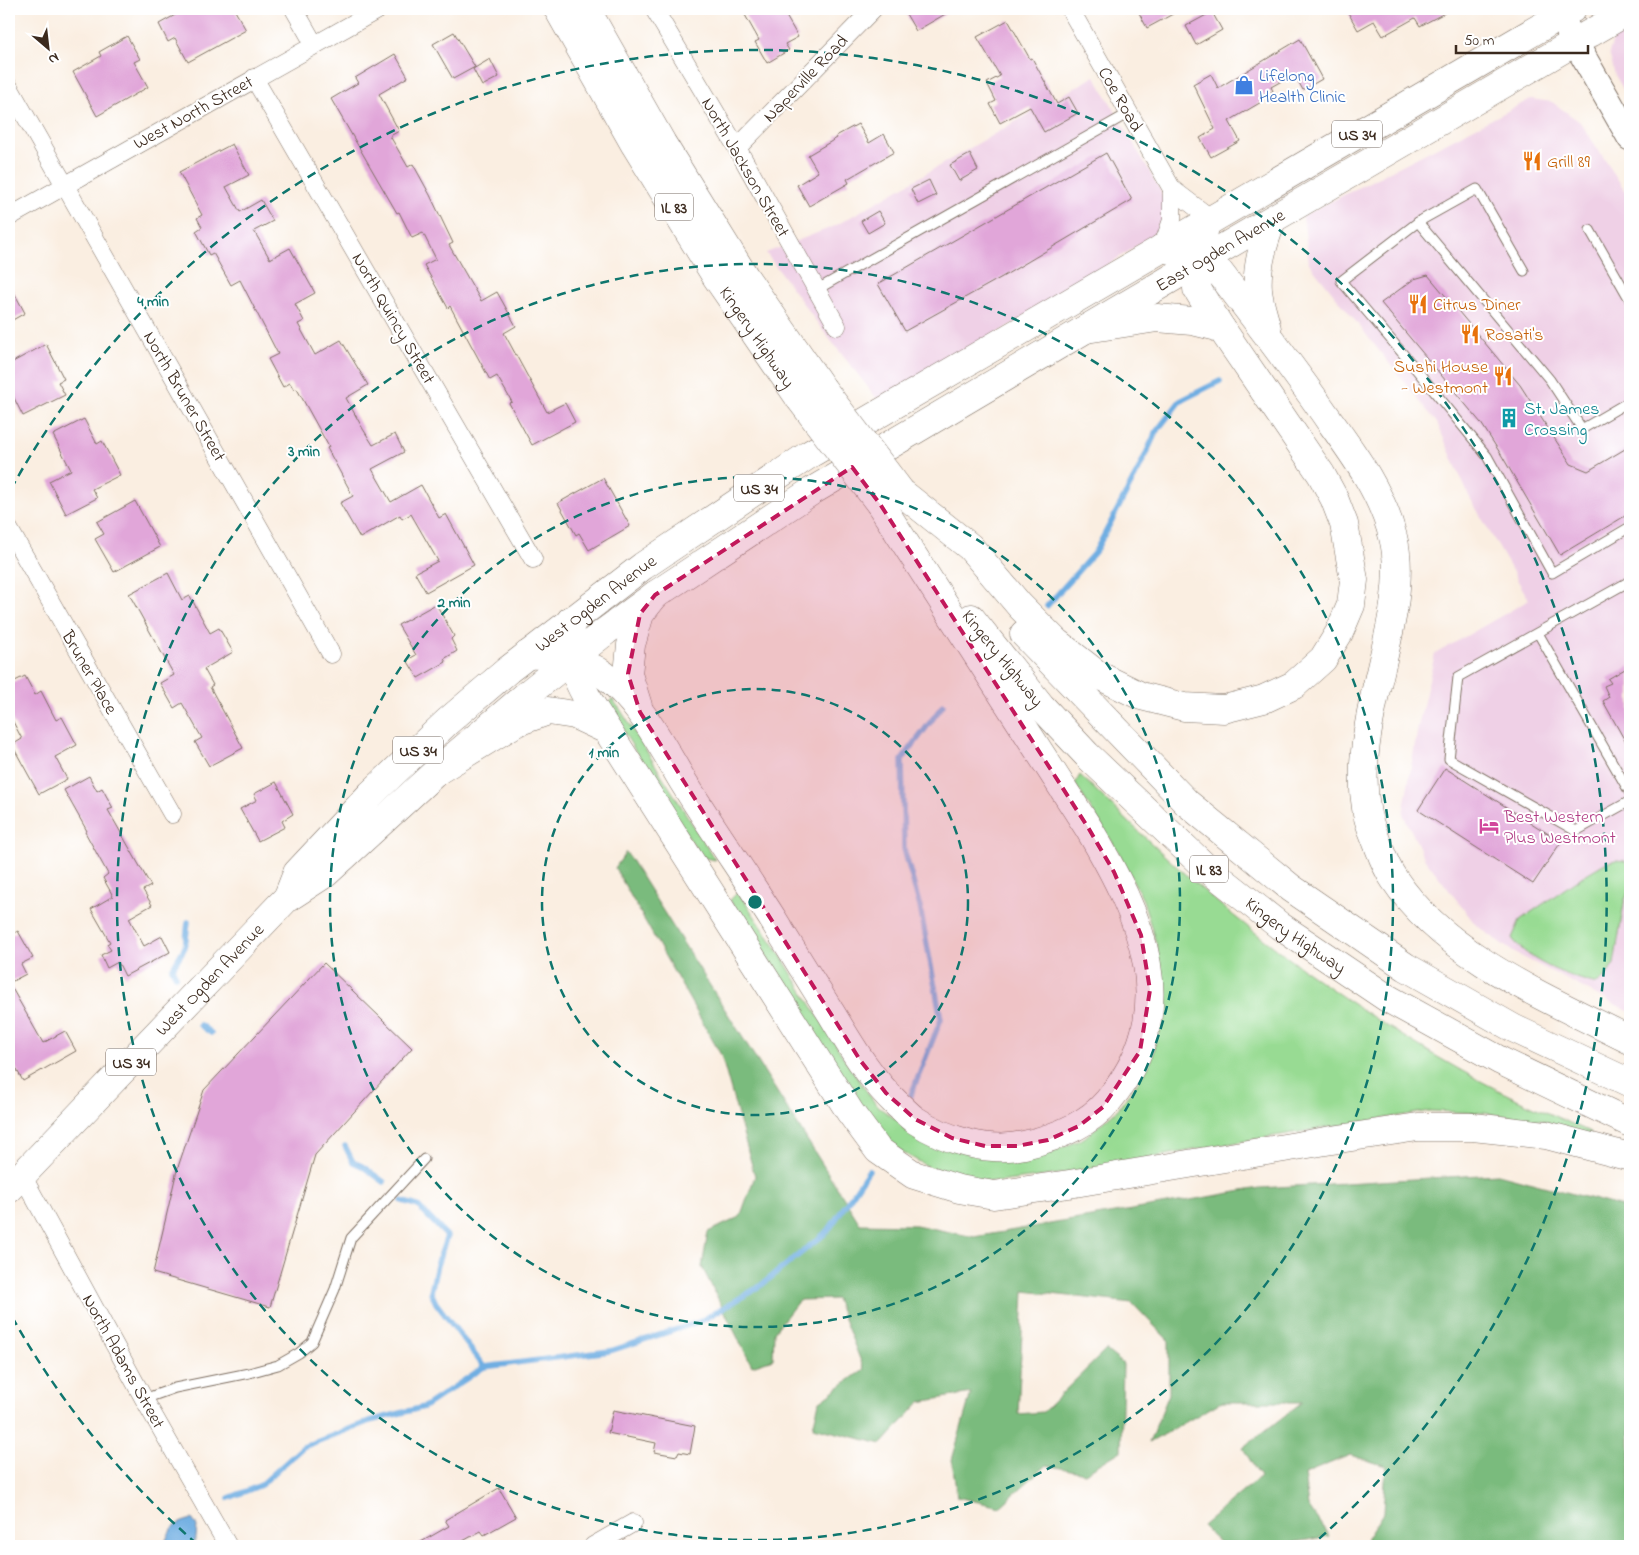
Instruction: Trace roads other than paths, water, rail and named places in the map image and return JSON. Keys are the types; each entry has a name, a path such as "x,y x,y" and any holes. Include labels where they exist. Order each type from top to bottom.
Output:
{"main road":[{"name":"Kingery Highway","path":"558,9 715,275 811,393 1041,706 1087,755 1203,864 1280,926 1387,998 1501,1061 1630,1123"},
{"name":"Kingery Highway","path":"586,9 662,143 735,260 811,393"},
{"name":"East Ogden Avenue","path":"812,491 1630,10"},
{"name":"East Ogden Avenue","path":"956,369 1526,36 1556,11"},
{"path":"890,498 970,547 1020,606 1056,642 1098,675 1141,696 1184,707 1224,709 1264,699 1294,685 1323,659 1339,633 1351,605 1354,580 1351,555 1344,524 1334,498 1321,474 1197,289 1200,248 1209,220"},
{"path":"1269,337 1258,290 1259,267 1263,246 1272,220"},
{"path":"1162,248 1176,250 1210,266 1220,273 1289,362 1347,445 1373,486 1386,515 1394,539 1397,564 1396,594 1366,737 1364,781 1366,808 1372,832 1392,877 1406,896 1437,927 1476,957 1516,982 1630,1040"},
{"path":"1086,329 1157,318 1192,321 1222,328"},
{"name":"West Ogden Avenue","path":"286,899 297,873 371,794 447,722 571,620 643,566 810,454 956,369"},
{"name":"West Ogden Avenue","path":"15,1182 286,899 326,873 437,771 571,660 655,595 812,491"},
{"name":"Kingery Highway","path":"890,498 1180,795 1291,888 1423,976 1513,1028 1630,1083"},
{"path":"527,655 556,656 571,660 601,673 640,712 860,1060 886,1093 915,1119 952,1138 985,1146 1018,1146 1048,1140 1078,1126 1103,1107 1118,1090 1140,1051 1146,1026 1150,990 1147,962 1141,935 1114,872 890,498"},
{"path":"640,712 628,674 631,645 640,614 655,595"},
{"path":"571,620 571,660 577,680 607,730 850,1112 878,1150 914,1175 959,1189 994,1194 1068,1184 1332,1140 1418,1128 1473,1127 1546,1135 1630,1157"},
{"path":"437,771 517,722 548,711 575,715 607,730"}],"street":[{"path":"294,9 314,44"},
{"name":"West North Street","path":"9,217 379,9"},
{"name":"North Jackson Street","path":"654,9 737,148 836,326"},
{"name":"Naperville Road","path":"737,148 873,9"},
{"name":"Coe Road","path":"1070,9 1172,189 1205,214 1209,220"},
{"path":"1556,11 1629,132"},
{"name":"North Quincy Street","path":"254,78 533,559"},
{"name":"North Bruner Street","path":"9,87 331,654"},
{"name":"Coe Road","path":"1162,248 1172,220 1172,189"},
{"name":"Bruner Place","path":"9,529 172,814"},
{"name":"North Adams Street","path":"15,1182 144,1399 228,1546"},
{"path":"593,1546 633,1523"}],"lane":[{"path":"816,290 1129,113"},
{"path":"1524,271 1477,189 1418,222 1341,281 1487,456 1552,572 1630,526"},
{"path":"1418,222 1550,380 1582,429 1630,401"},
{"path":"1590,230 1630,300"},
{"path":"1630,581 1458,677 1449,758 1576,831 1630,801"},
{"path":"1538,633 1630,794"},
{"path":"144,1399 175,1388 278,1365 299,1354 312,1342 334,1290 351,1238 424,1159"}],"water":[{"path":"192,1519 197,1526 196,1538 192,1546 164,1546 170,1531 176,1525"}],"waterway":[{"path":"1047,606 1095,552 1139,469 1156,432 1180,401 1220,381"},
{"path":"911,1095 941,1019 920,907 904,849 902,760 943,705"},
{"path":"176,976 172,969 185,947 188,922"},
{"path":"200,1025 211,1033"},
{"path":"345,1146 353,1162 362,1166 384,1182"},
{"path":"229,1498 261,1485 303,1447 370,1421 424,1407 484,1367 610,1351 699,1322 759,1287 828,1231 869,1170"},
{"path":"402,1201 418,1206 447,1236 437,1265 431,1292 436,1303 484,1367"}],"place":[{"name":"Lifelong Health Clinic","path":"1244,85"},
{"name":"Grill 89","path":"1532,161"},
{"name":"Citrus Diner","path":"1418,304"},
{"name":"Rosati's","path":"1470,334"},
{"name":"Sushi House - Westmont","path":"1503,376"},
{"name":"St. James Crossing","path":"1509,418"},
{"name":"Best Western Plus Westmont","path":"1489,826"}]}
